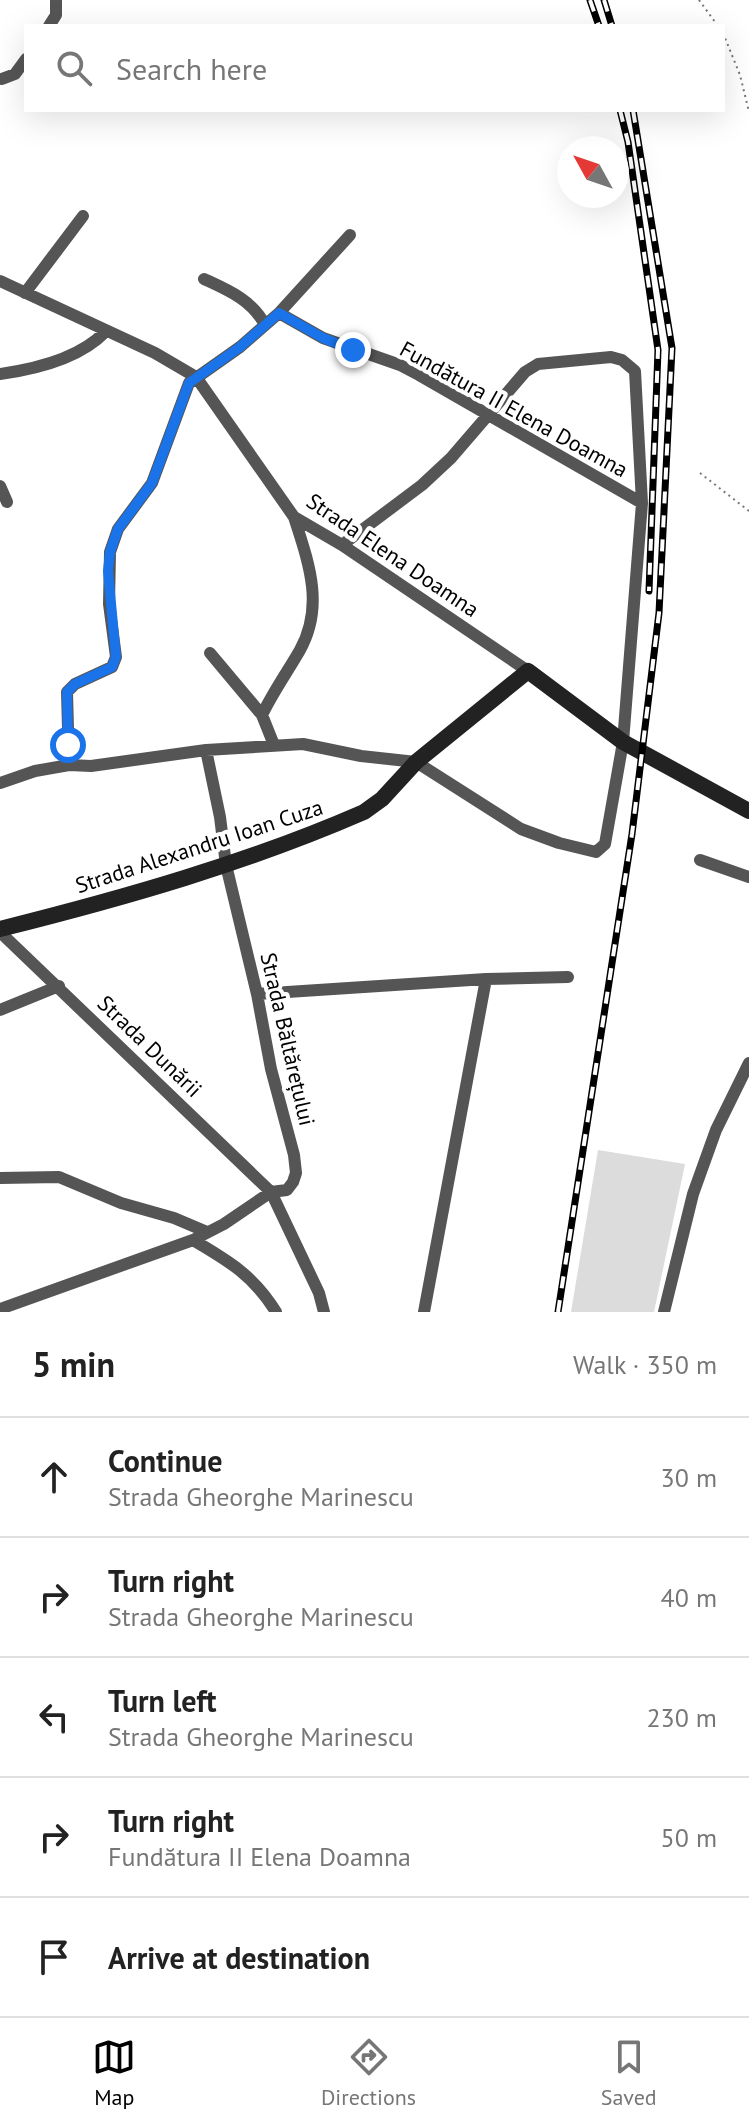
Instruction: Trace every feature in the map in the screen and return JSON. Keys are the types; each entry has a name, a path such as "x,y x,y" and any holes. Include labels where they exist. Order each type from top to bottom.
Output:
{"street":[{"path":"50,24 56,15 56,0"},
{"path":"1,82 15,74 24,62"},
{"path":"25,293 83,216"},
{"path":"69,765 67,692 75,684 112,667 116,657 109,604 110,552 118,529 152,483 185,389 196,377 240,347 279,313 350,235"},
{"path":"204,279 235,294 258,311 265,325"},
{"path":"0,281 155,353 196,377"},
{"name":"Fundătura II Elena Doamna","path":"279,313 323,338 400,365 642,503"},
{"path":"0,374 38,367 69,356 94,344 105,332"},
{"path":"0,783 35,771 69,765 115,764 206,750 303,744 361,756 416,762 521,829 596,852 605,844 623,742 642,503 635,371 622,360 611,357 538,364 525,372 436,472 342,545"},
{"name":"Strada Elena Doamna","path":"196,377 294,517 342,545 528,671"},
{"path":"0,486 7,502"},
{"path":"262,715 302,646 315,603 312,573 294,517"},
{"path":"210,653 262,715 274,745"},
{"path":"528,671 623,742 749,811"},
{"name":"Strada Alexandru Ioan Cuza","path":"0,930 148,890 226,865 364,812 382,799 416,762 528,671"},
{"name":"Strada Băltărețului","path":"206,750 226,865 296,1173 287,1190 271,1192"},
{"path":"700,860 749,877"},
{"name":"Strada Dunării","path":"0,930 271,1192"},
{"path":"257,994 486,979 568,977"},
{"path":"424,1312 486,979"},
{"path":"0,1010 59,986"},
{"path":"664,1312 693,1194 716,1130 749,1063"},
{"path":"0,1178 59,1177 121,1203 174,1218 207,1232"},
{"path":"0,1309 193,1240 271,1192 319,1293 324,1312"},
{"path":"193,1240 250,1277 276,1312"}],"path":[{"path":"699,0 717,24"},
{"path":"725,38 740,75 749,112"},
{"path":"700,473 749,511"}],"shaded area":[{"path":"598,1150 685,1164 654,1312 571,1312"}],"railway":[{"path":"590,0 598,24"},
{"path":"604,0 611,24"},
{"path":"620,112 628,142 658,350 649,591"},
{"path":"558,1312 632,834 659,613 672,348 633,112"}],"route":[{"path":"68,745 67,692 75,684 104,673 112,667 116,657 109,604 110,552 118,529 152,483 189,383 240,347 279,313 307,330 353,350"}]}
